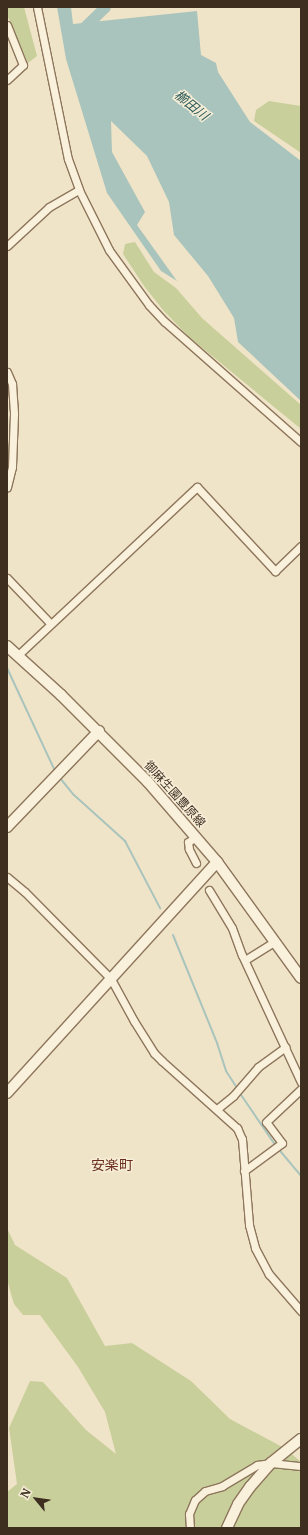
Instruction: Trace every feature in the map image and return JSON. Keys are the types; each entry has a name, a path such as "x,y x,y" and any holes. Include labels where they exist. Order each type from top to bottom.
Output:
{"street":[{"path":"37,7 62,137 79,190 109,250 149,305 169,326 301,442"},
{"path":"7,80 24,65 8,29"},
{"path":"7,246 49,207 79,190"},
{"path":"7,372 12,384 14,414 12,467 7,487"},
{"path":"17,656 50,623 197,487 275,571 301,546"},
{"path":"7,578 50,623"},
{"name":"御麻生園豊原線","path":"7,646 99,731 148,782 217,862 301,978"},
{"path":"7,827 99,731"},
{"path":"196,837 188,842 189,849 196,863"},
{"path":"7,1093 217,862"},
{"path":"7,876 110,979 154,1053 175,1074 217,1109 239,1132 250,1229 255,1248 269,1274 301,1311"},
{"path":"209,890 232,928 245,960 286,1046 301,1082"},
{"path":"245,960 275,941"},
{"path":"217,1109 258,1067 286,1046"},
{"path":"244,1171 282,1143 266,1122 301,1089"},
{"path":"227,1528 238,1504 250,1487 271,1463 301,1439"},
{"path":"190,1528 189,1514 195,1500 205,1491 222,1486 257,1465 271,1463 301,1466"}],"green space":[{"path":"7,7 24,7 37,56 28,63 7,15"},
{"path":"269,101 301,106 301,153 254,121 256,110"},
{"path":"135,242 154,272 176,288 202,318 301,405 301,429 189,337 163,310 144,286 123,254 125,244"},
{"path":"7,1228 15,1245 67,1278 105,1346 132,1343 191,1381 230,1419 286,1449 301,1462 301,1528 7,1528 7,1492 17,1484 9,1428 30,1381 43,1382 86,1430 116,1454 105,1412 78,1367 40,1315 23,1315 14,1304 7,1280"}],"water":[{"path":"57,7 71,7 73,24 197,11 201,55 216,63 218,72 250,122 301,161 301,401 238,342 234,318 208,276 174,235 169,202 147,156 111,121 112,152 145,212 137,225 177,281 161,271 107,193 66,59"}],"waterway":[{"name":"櫛田川","path":"79,32 105,7"},
{"path":"7,668 55,771"},
{"path":"60,778 74,795 125,841 160,908"},
{"path":"173,935 217,1043 226,1071 237,1088"},
{"path":"239,1092 276,1146 301,1176"}],"district":[{"name":"安楽町","path":"112,1165"}]}
